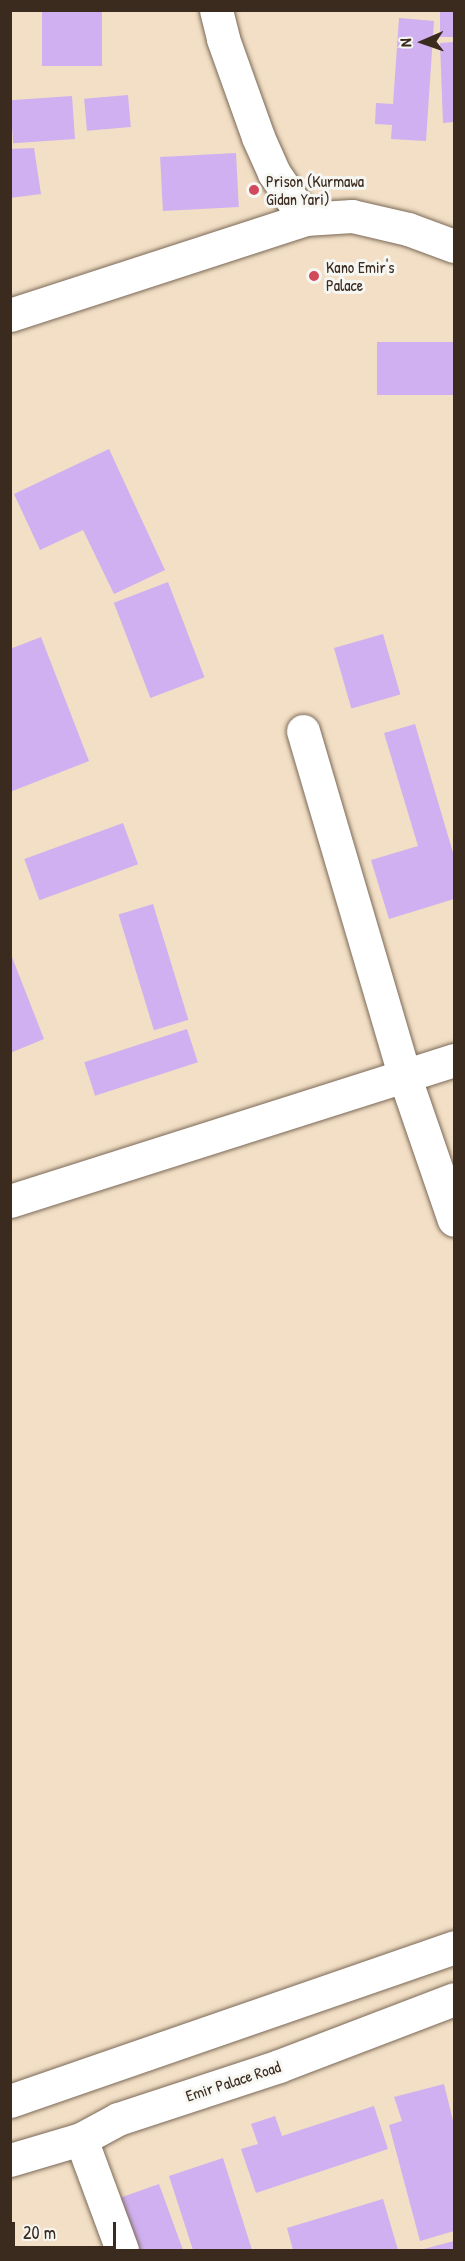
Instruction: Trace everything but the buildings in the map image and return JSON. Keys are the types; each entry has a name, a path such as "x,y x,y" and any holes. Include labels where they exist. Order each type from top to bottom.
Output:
{"street":[{"path":"225,20 258,137 274,173 305,219"},
{"path":"10,315 305,219 352,216 408,229 454,246"},
{"path":"303,731 404,1075 454,1220"},
{"path":"10,1201 454,1060"},
{"path":"10,2101 454,1947"},
{"name":"Emir Palace Road","path":"10,2160 81,2139 118,2119 279,2066 454,1999"},
{"path":"81,2139 122,2250"}],"place":[{"name":"Prison (Kurmawa Gidan Yari)","path":"254,190"},
{"name":"Kano Emir's Palace","path":"314,276"}]}
